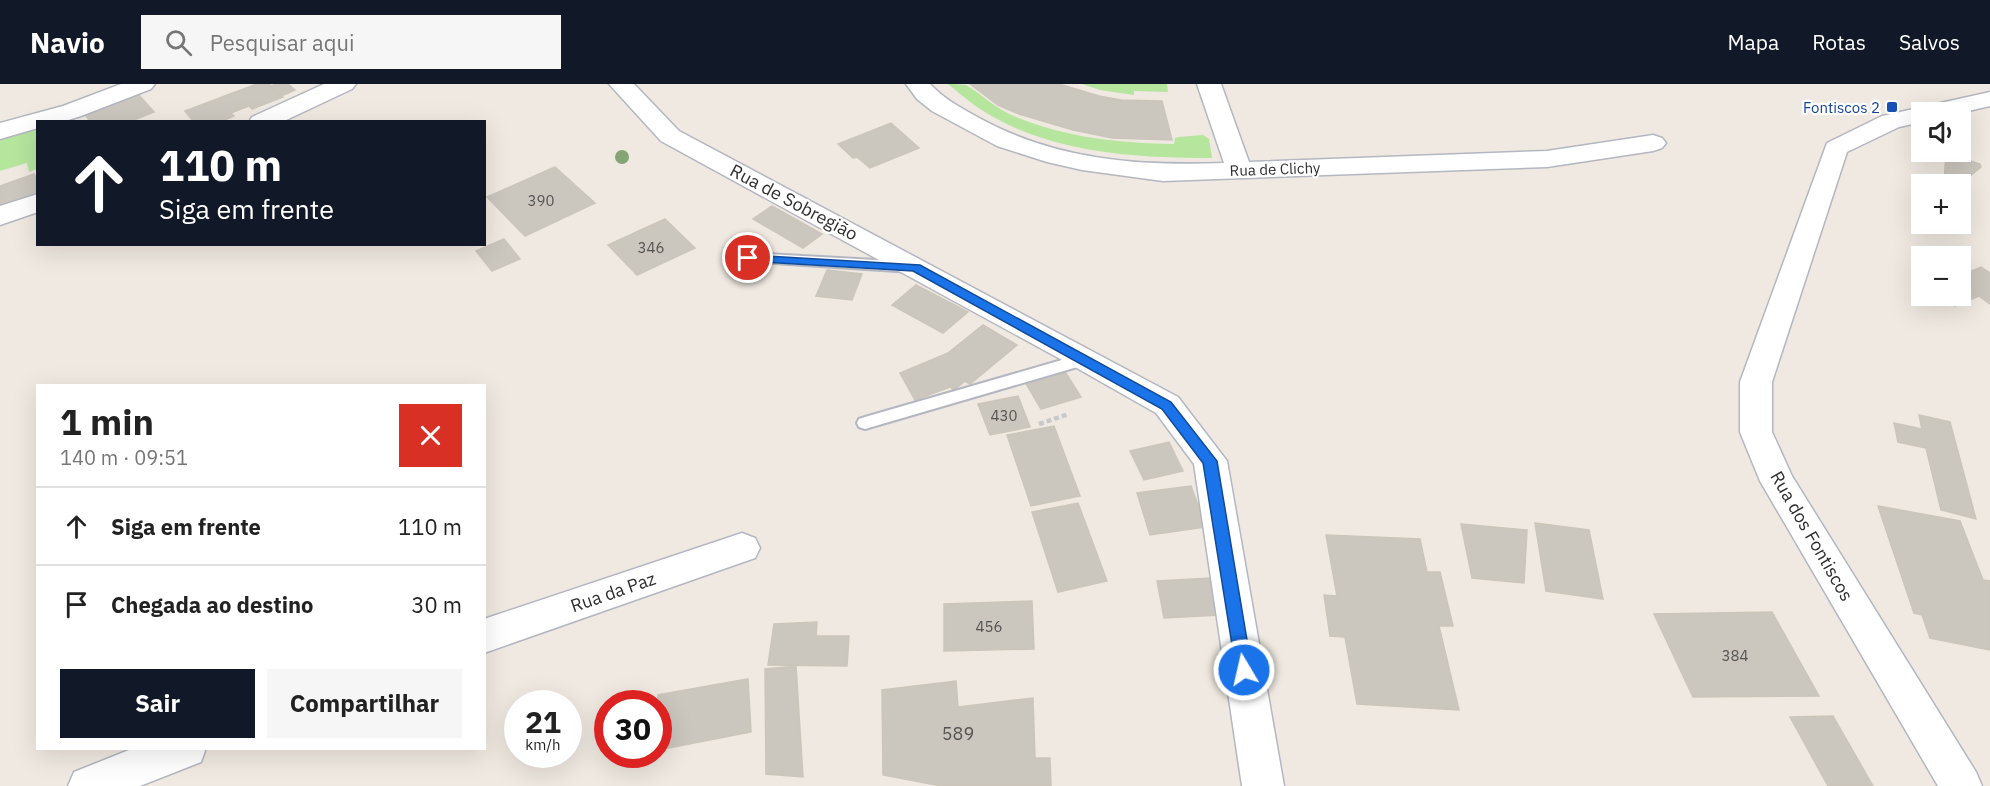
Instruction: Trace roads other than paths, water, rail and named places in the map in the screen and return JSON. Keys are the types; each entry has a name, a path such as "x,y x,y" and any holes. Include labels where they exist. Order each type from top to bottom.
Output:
{"street":[{"path":"40,120 72,111 143,84"},
{"path":"265,120 344,84"},
{"name":"Rua de Sobregião","path":"621,84 670,135 1167,405 1210,461 1263,786"},
{"name":"Rua de Clichy","path":"918,84 922,91 946,109 973,126 1014,145 1061,160 1106,168 1163,172 1546,159 1653,143"},
{"path":"1209,84 1239,170"},
{"path":"1971,103 1990,99"},
{"name":"Rua dos Fontiscos","path":"1911,116 1891,121 1836,148 1756,382 1756,432 1777,481 1961,786"},
{"path":"0,131 36,121"},
{"path":"0,216 36,203"},
{"name":"Rua da Paz","path":"486,635 742,548"},
{"path":"89,786 181,750"}],"lane":[{"path":"748,258 915,268"},
{"path":"865,423 1086,359"}],"place":[{"name":"Fontiscos 2","path":"1892,107"}]}
